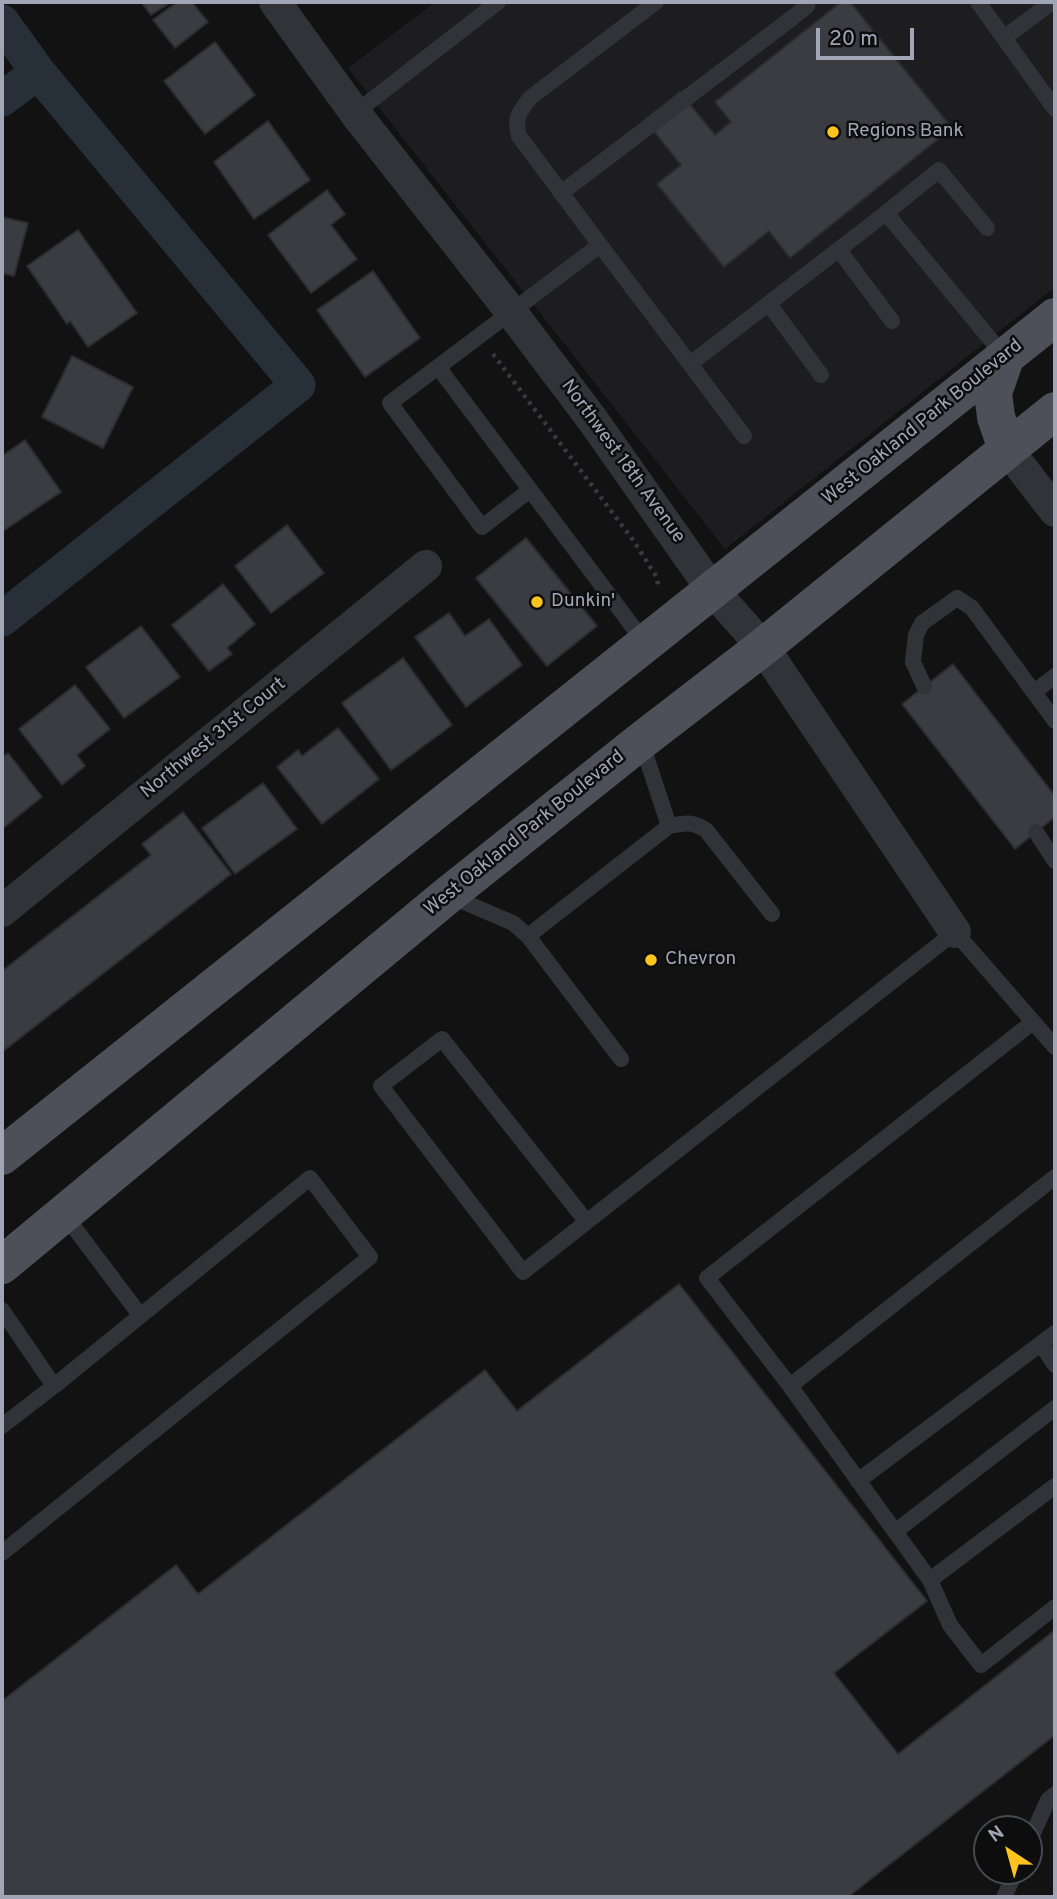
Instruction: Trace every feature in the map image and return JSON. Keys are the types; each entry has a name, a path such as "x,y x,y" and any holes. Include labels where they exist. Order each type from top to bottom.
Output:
{"main road":[{"name":"West Oakland Park Boulevard","path":"2,1156 636,631 713,591 1055,317"},
{"path":"1005,358 993,393 996,417 1007,449"},
{"name":"West Oakland Park Boulevard","path":"2,1265 448,895 763,647 1055,411"}],"street":[{"name":"Northwest 18th Avenue","path":"275,2 355,113 592,419 713,591 763,647 955,932"},
{"path":"1007,449 1055,511"},
{"name":"Northwest 31st Court","path":"2,911 426,566"}],"lane":[{"path":"355,113 498,2"},
{"path":"656,2 530,98 520,111 516,124 519,136 744,436"},
{"path":"561,193 792,18 807,6 808,2"},
{"path":"978,2 1055,109"},
{"path":"1004,38 1052,2"},
{"path":"690,364 939,170 987,229"},
{"path":"887,213 1005,358"},
{"path":"530,490 482,527 390,403 600,245"},
{"path":"839,250 892,321"},
{"path":"769,304 821,375"},
{"path":"438,367 636,631"},
{"path":"924,686 914,662 916,635 922,623 957,598 972,608 1055,720"},
{"path":"1034,692 1055,676"},
{"path":"641,741 669,826"},
{"path":"528,936 669,826 685,822 706,830 772,914"},
{"path":"1036,832 1055,861"},
{"path":"448,895 513,923 528,936 621,1059"},
{"path":"586,1221 442,1039 381,1086 523,1272 955,932 1055,1047"},
{"path":"1033,1021 707,1278 790,1386 930,1580 950,1625 982,1665 1055,1607"},
{"path":"790,1386 1055,1177"},
{"path":"2,1426 310,1178 370,1257 2,1553"},
{"path":"64,1213 141,1315"},
{"path":"2,1310 54,1386"},
{"path":"858,1481 1055,1333"},
{"path":"1041,1344 1055,1365"},
{"path":"895,1531 1055,1408"},
{"path":"930,1580 1055,1486"},
{"path":"1041,1815 1048,1800 1055,1794"}],"path":[{"path":"480,336 633,540 656,576 660,586 636,631"}],"shaded area":[{"path":"435,2 1055,2 1055,287 725,549 348,68"}],"building":[{"path":"141,2 171,2 151,15"},
{"path":"177,2 192,2 208,22 175,48 153,20"},
{"name":"Regions Bank","path":"841,2 850,2 952,128 790,258 769,231 724,267 657,184 681,165 645,120 680,92 715,135 731,122 715,102"},
{"path":"215,42 255,95 205,134 164,81"},
{"path":"268,121 310,180 254,219 214,162"},
{"path":"327,190 345,214 331,225 357,259 311,293 268,235"},
{"path":"2,217 28,223 14,276 2,273"},
{"path":"78,230 137,313 88,347 70,321 67,324 27,266"},
{"path":"373,271 420,338 365,377 317,310"},
{"path":"72,356 133,387 103,448 42,417"},
{"path":"25,440 61,492 3,531 2,456"},
{"path":"287,525 324,573 271,613 235,566"},
{"name":"Dunkin'","path":"526,538 597,626 547,666 476,578"},
{"path":"223,584 255,624 227,648 232,654 209,671 172,625"},
{"path":"449,613 465,636 489,619 522,665 466,707 415,637"},
{"path":"141,626 180,677 124,718 86,667"},
{"path":"403,658 452,725 391,770 342,703"},
{"path":"953,664 1055,796 1055,817 1015,849 902,704"},
{"path":"75,685 110,729 77,755 85,766 62,785 19,729"},
{"path":"338,728 379,779 322,824 277,767 298,750 302,756"},
{"path":"8,753 42,797 2,829 2,757"},
{"path":"263,783 297,829 235,874 202,828"},
{"path":"183,812 231,874 2,1052 2,971 151,855 142,844"},
{"path":"679,1284 927,1601 834,1673 898,1754 1055,1630 1055,1735 848,1897 2,1897 2,1701 176,1565 198,1594 485,1370 517,1411"}],"waterway":[{"path":"2,22 38,72 298,385 2,619"},
{"path":"2,99 38,72"}],"place":[{"name":"Regions Bank","path":"833,132"},
{"name":"Dunkin'","path":"537,602"},
{"name":"Chevron","path":"651,960"}]}
